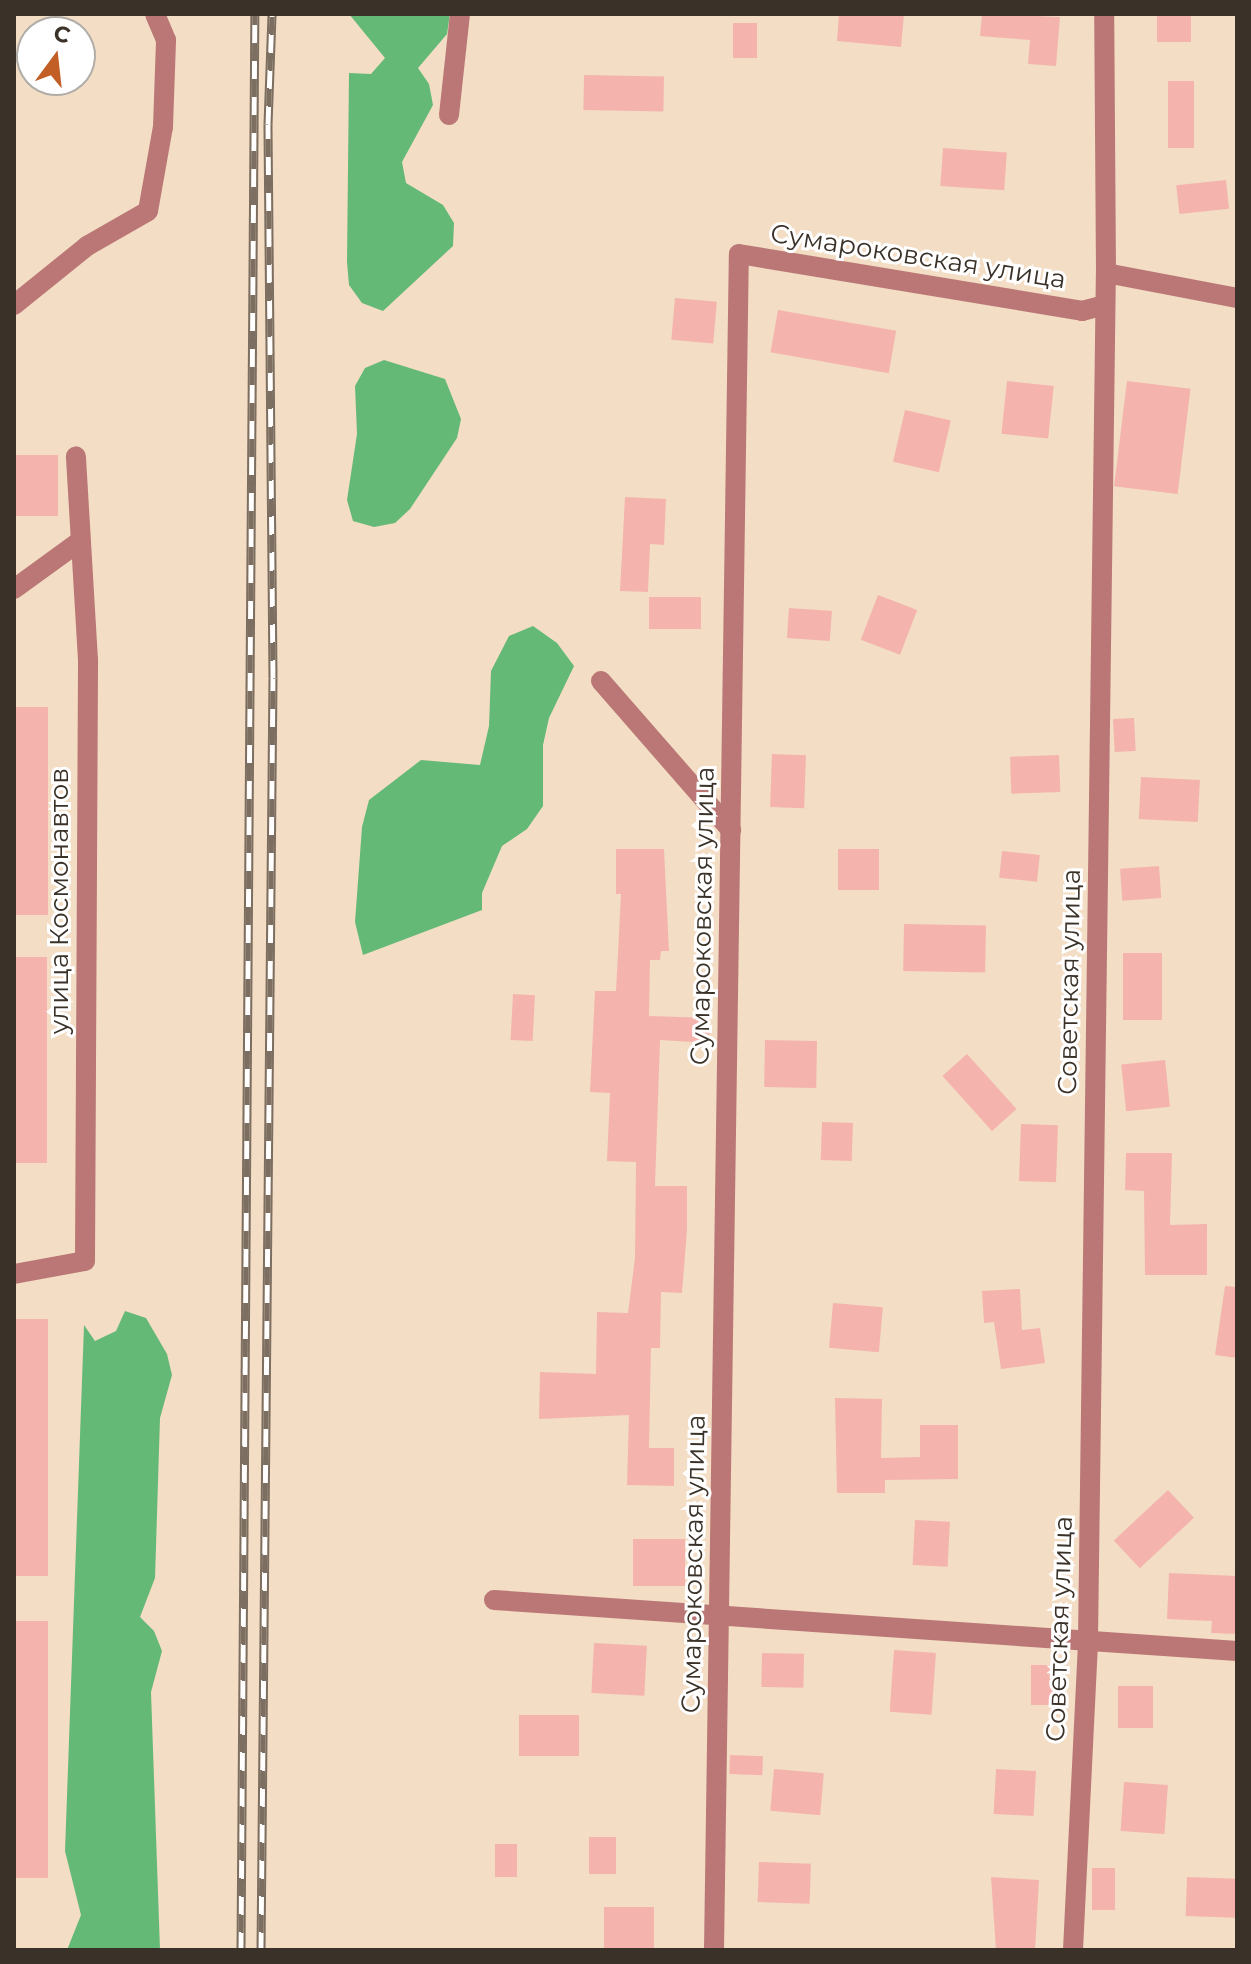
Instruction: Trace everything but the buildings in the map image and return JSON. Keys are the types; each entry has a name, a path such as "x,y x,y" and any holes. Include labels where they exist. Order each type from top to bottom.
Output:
{"street":[{"path":"14,305 87,246 148,211 163,127 166,40 155,14"},
{"path":"449,115 460,14"},
{"name":"Советская улица","path":"1073,1950 1088,1640 1106,273 1104,14"},
{"name":"Сумароковская улица","path":"714,1950 739,254 1082,311 1104,305"},
{"path":"1106,273 1237,298"},
{"name":"улица Космонавтов","path":"14,1274 85,1261 88,660 76,456"},
{"path":"14,589 80,541"},
{"path":"601,681 731,830"},
{"path":"494,1600 1237,1651"}],"green space":[{"path":"349,14 450,14 447,34 418,68 429,84 433,105 402,162 406,183 443,205 454,223 453,246 383,311 362,303 349,285 349,73 371,74 385,58"},
{"path":"384,360 445,379 461,419 457,438 410,509 395,523 374,527 353,521 347,500 357,434 355,386 365,368"},
{"path":"533,626 557,643 574,666 549,718 543,745 543,806 527,829 502,846 482,893 482,910 363,955 355,922 362,827 369,800 421,760 480,765 489,726 491,671 509,636"},
{"path":"125,1311 146,1318 167,1354 172,1375 160,1418 155,1578 140,1617 154,1631 162,1651 151,1692 160,1950 67,1950 81,1915 65,1851 84,1325 95,1341 116,1331"}],"railway":[{"path":"241,1950 255,14"},
{"path":"261,1950 273,678 268,124 272,14"}]}
